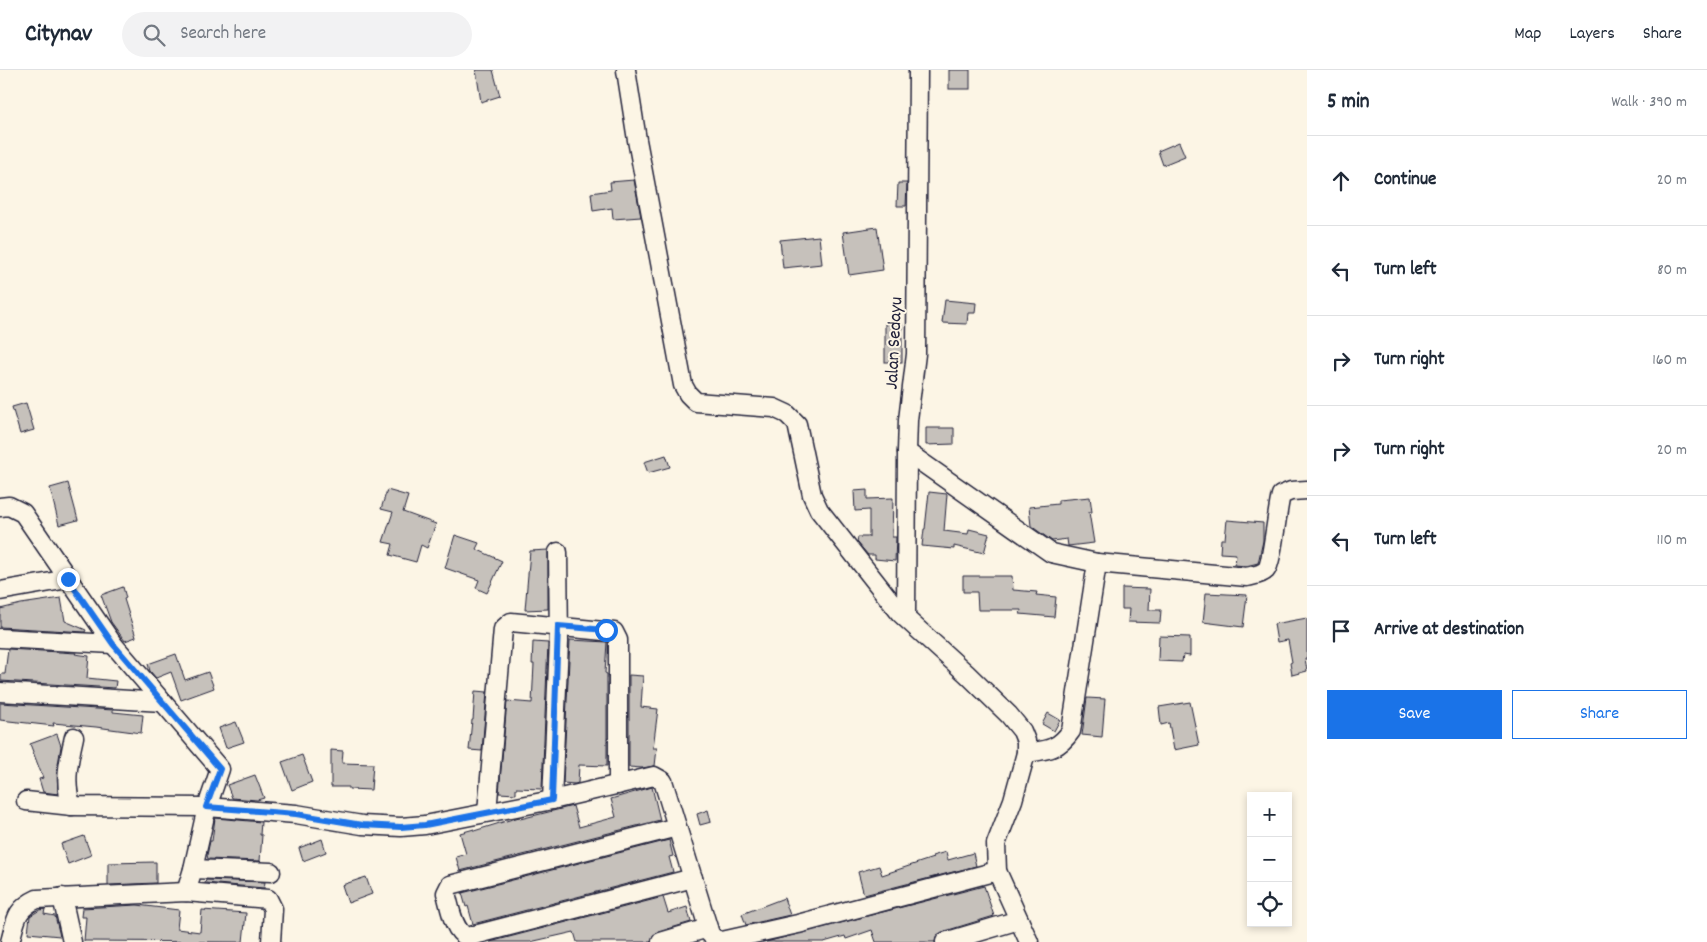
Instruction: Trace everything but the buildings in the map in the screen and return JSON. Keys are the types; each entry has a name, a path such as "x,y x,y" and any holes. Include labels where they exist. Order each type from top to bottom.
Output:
{"street":[{"path":"626,70 683,385 688,394 696,402 774,408 787,414 797,424 814,503 906,618 968,674 1009,715 1022,731 1026,741 1026,753 1013,800 996,844 997,871 1029,942"},
{"name":"Jalan Sedayu","path":"906,618 908,420 916,354 918,70"},
{"path":"907,452 1051,553 1097,563 1247,577 1263,573 1270,565 1274,525 1281,496 1291,490 1307,490"},
{"path":"0,508 9,506 23,513 113,644 220,769 206,807 193,869 186,892"},
{"path":"552,800 558,626 558,552"},
{"path":"1026,753 1051,749 1064,741 1071,731 1097,563"},
{"path":"0,591 68,579"},
{"path":"487,812 503,629 511,622 614,632 618,640 618,785"},
{"path":"0,638 113,644"},
{"path":"0,692 162,702"},
{"path":"72,806 69,798 67,770 74,737"},
{"path":"26,801 72,806 206,807 296,814 362,825 401,827 425,825 552,800 654,776 663,781 710,934 715,939 722,941 798,924 997,871"},
{"path":"677,827 450,884 446,893 448,902 458,931 467,937 693,878"},
{"path":"193,869 271,872"},
{"path":"10,942 18,912 27,904 37,899 186,892 268,899 273,909 271,942"},
{"path":"62,897 72,942"},
{"path":"945,942 965,939 1018,920"},
{"path":"661,942 708,928"}],"route":[{"path":"68,579 113,644 220,769 206,807 296,814 362,825 401,827 425,825 552,800 559,642 558,626 606,630"}]}
